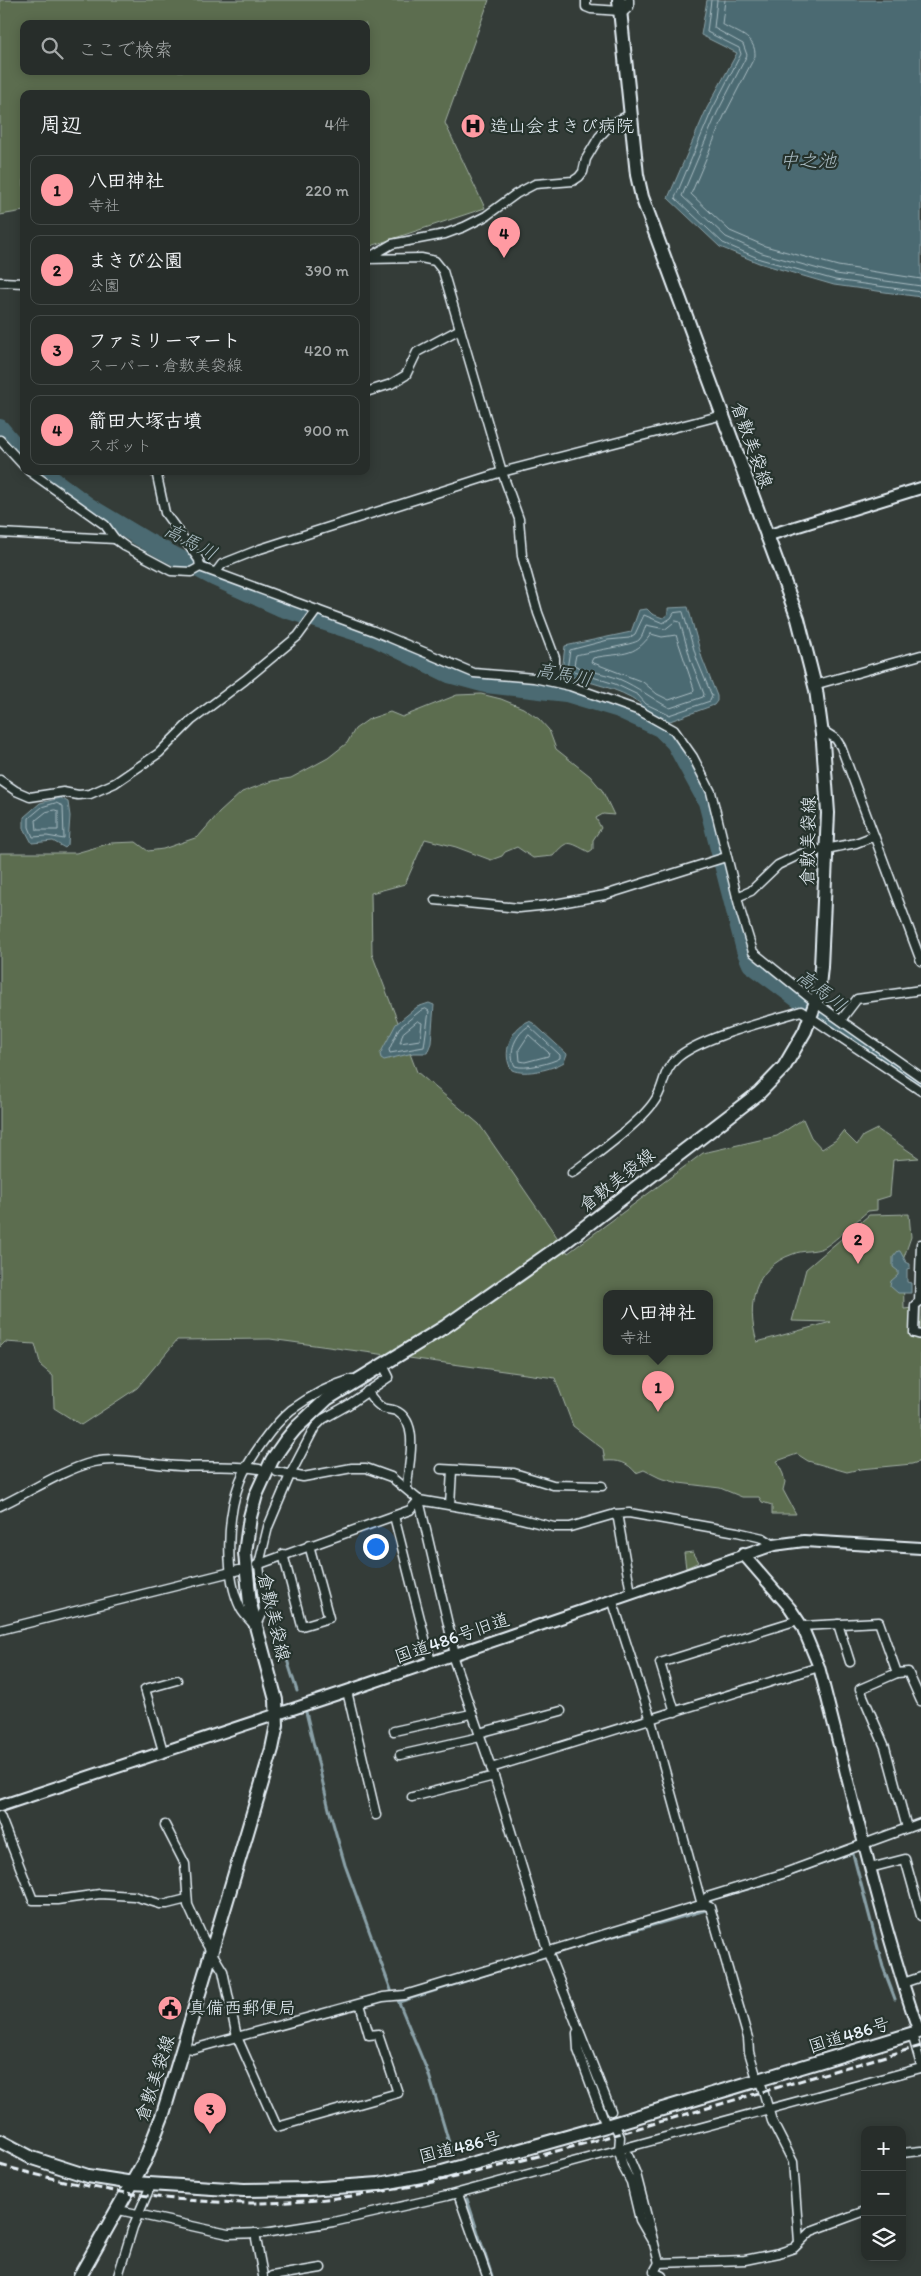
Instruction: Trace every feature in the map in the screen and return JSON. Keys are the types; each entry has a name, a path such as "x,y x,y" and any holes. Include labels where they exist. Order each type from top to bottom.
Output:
{"main road":[{"name":"倉敷美袋線","path":"80,2276 145,2160 163,2114 213,1952 272,1749 277,1714 274,1690 247,1589 245,1553 251,1511 265,1474 286,1440 327,1399 446,1326 560,1246 758,1093 784,1067 797,1047 813,1011 821,967 828,812 822,730 814,685 798,619 642,197 637,175 620,8"},
{"name":"国道486号","path":"0,2141 32,2158 88,2176 133,2183 244,2190 308,2190 379,2184 442,2172 610,2120 759,2081 918,2032"}],"street":[{"path":"586,0 586,6 591,9 629,6 629,0"},
{"path":"370,257 392,244 445,234 464,227 486,216 516,194 536,184 573,181 583,172 586,159 599,137 611,124 631,114"},
{"path":"370,259 421,258 435,261 443,272 502,472 519,519 522,556 538,612 555,658 555,682"},
{"path":"0,282 20,283"},
{"path":"370,391 391,384 406,375 417,352 460,329"},
{"path":"216,572 222,564 260,549 502,472 723,415"},
{"path":"0,440 20,462"},
{"path":"35,475 105,525 115,539 171,571 191,572 200,566"},
{"path":"157,475 165,513 199,560 200,566"},
{"path":"766,536 921,488"},
{"path":"0,533 115,539"},
{"path":"200,566 317,610 474,673 555,682 611,699 640,711 674,730 693,757 711,792 723,859 737,896 753,952 813,1011 921,1091"},
{"path":"0,780 16,791 30,797 63,792 78,795 90,794 115,783 159,753 192,720 298,636 317,610"},
{"path":"814,685 921,654"},
{"path":"822,730 836,739 841,748 921,962"},
{"path":"737,896 751,891 778,865 801,854 874,836"},
{"path":"435,900 519,908 549,905 605,895 723,859"},
{"path":"841,1020 857,999 921,990"},
{"path":"572,1174 641,1117 657,1098 664,1073 677,1058 700,1044 801,1011 813,1011 841,1020 921,1077"},
{"path":"921,1244 919,1302 915,1305 914,1333 921,1335"},
{"path":"370,1373 317,1392 289,1412 272,1431 247,1467 240,1482 232,1512 229,1546 231,1572 241,1609 256,1627 264,1610 256,1565 268,1527 290,1475 315,1427 323,1418 348,1405 388,1377 383,1365"},
{"path":"367,1391 372,1399 382,1408 397,1411 406,1418 412,1432 407,1489"},
{"path":"0,1506 67,1472 95,1462 114,1461 259,1469"},
{"path":"277,1472 302,1477 352,1468 366,1468 391,1477 419,1500 554,1527 570,1527 614,1514 629,1513 737,1532 763,1538 774,1544"},
{"path":"441,1469 514,1473 553,1485 602,1486"},
{"path":"450,1505 452,1470"},
{"path":"256,1565 282,1554 410,1510 419,1500"},
{"path":"419,1500 454,1654 472,1714 494,1776 549,1954 610,2120"},
{"path":"614,1514 618,1519 631,1593"},
{"path":"394,1516 431,1662"},
{"name":"国道486号旧道","path":"0,1806 347,1691 774,1544 804,1541 921,1548"},
{"path":"282,1554 302,1626 329,1618 308,1545"},
{"path":"118,2210 228,2234 255,2233 333,2222 458,2194 921,2067 918,2032 902,1983 863,1844 819,1667 800,1623 790,1608 743,1554"},
{"path":"0,1630 239,1570"},
{"path":"612,1599 748,2038 749,2052 755,2072 772,2120 793,2162 799,2242"},
{"path":"675,1712 660,1663 800,1623 879,1622 897,1673"},
{"path":"838,1624 850,1662"},
{"path":"491,1768 819,1667"},
{"path":"907,1828 885,1747 860,1689 897,1673 908,1672 921,1701"},
{"path":"163,1751 145,1689 178,1680"},
{"path":"347,1691 376,1815"},
{"path":"400,1755 480,1735 561,1711"},
{"path":"394,1731 472,1714"},
{"path":"412,1797 494,1776"},
{"path":"0,1816 33,1900 58,1900 100,1894 134,1896 160,1904 186,1899"},
{"path":"706,1905 707,1897 782,1874 921,1823"},
{"path":"164,1825 187,1873 186,1899 203,1938 213,1952 225,1979 237,2037 277,2127 398,2093 378,2034 370,2035 360,2004"},
{"path":"870,1868 906,1859 921,1916"},
{"path":"183,2048 193,2049 360,2004 405,1995 549,1954 706,1905"},
{"path":"902,1983 921,1977"},
{"path":"576,2025 578,2050 610,2120 620,2137 619,2150 623,2167 631,2182 640,2220 652,2241"},
{"path":"906,2154 921,2152"},
{"path":"628,2155 636,2174 658,2263 654,2272 662,2276"},
{"path":"118,2276 138,2215 151,2185"},
{"path":"458,2194 487,2276"},
{"path":"658,2263 745,2260 794,2248 811,2231 861,2212"},
{"path":"255,2233 263,2276"},
{"path":"272,2276 321,2268"}],"green space":[{"path":"0,0 489,0 445,123 485,208 370,246 370,90 20,90 20,212 0,215"},
{"path":"481,694 501,699 523,708 539,719 549,730 556,749 590,776 602,790 614,815 603,814 596,818 601,828 593,840 593,849 589,852 573,844 566,844 553,856 533,858 517,847 491,860 456,847 425,839 405,884 371,893 372,954 417,1072 479,1124 568,1253 703,1153 777,1136 803,1119 811,1137 822,1149 836,1140 843,1131 857,1145 863,1136 877,1129 919,1158 893,1160 890,1196 877,1200 877,1210 868,1211 827,1246 793,1254 769,1268 761,1278 756,1289 752,1315 757,1342 831,1322 792,1321 806,1269 869,1215 909,1214 911,1237 903,1260 904,1309 921,1307 921,1461 912,1464 847,1472 808,1461 797,1454 777,1461 785,1482 783,1490 796,1514 772,1514 772,1505 762,1502 759,1497 742,1497 720,1488 679,1483 660,1478 644,1470 636,1473 622,1462 605,1461 603,1449 573,1426 555,1378 270,1339 177,1340 137,1388 81,1425 54,1408 53,1376 41,1366 35,1344 5,1342 0,1347 0,853 76,853 111,843 136,842 148,851 163,849 198,837 219,813 242,792 272,781 291,778 328,758 347,743 355,729 369,719 390,712 402,717 457,695"},
{"path":"693,1552 699,1562 686,1568 684,1553"}],"water":[{"name":"中之池","path":"707,0 921,0 921,297 834,285 759,263 720,247 668,198 707,108 737,53 701,35"},
{"path":"688,607 702,658 717,696 717,701 714,705 670,721 641,708 640,703 623,693 565,674 562,671 565,646 631,632 639,610 647,609 652,614 663,618 668,614 668,608"},
{"path":"61,798 68,802 70,816 68,845 65,848 53,841 32,843 24,828 24,817 40,803"},
{"path":"429,1003 434,1005 431,1043 427,1053 413,1053 384,1060 381,1058 380,1054 396,1024 417,1007"},
{"path":"529,1021 567,1054 564,1062 539,1071 518,1072 512,1070 507,1057 509,1042 522,1024"},
{"path":"900,1251 906,1262 910,1264 910,1268 907,1269 907,1282 911,1283 911,1293 898,1293 890,1286 891,1281 898,1275 898,1271 893,1267 893,1257"}],"waterway":[{"name":"高馬川","path":"0,428 20,451"},
{"name":"高馬川","path":"46,475 88,506 148,542 214,577 282,608 375,638 449,674 486,684 566,693 619,709 660,728 675,743 707,802 745,950 751,964 830,1023 921,1084"},
{"path":"264,1580 297,1691"},
{"path":"306,1712 329,1809 345,1865 391,1990"},
{"path":"399,2002 558,1952 706,1910 712,1899 766,1884 849,1854 853,1854 883,1967 895,1999"},
{"path":"398,2000 429,2075 452,2153"},
{"path":"467,2199 492,2276"}],"railway":[{"path":"0,2165 96,2188 159,2197 257,2203 339,2198 380,2192 500,2166 622,2133 921,2046"}],"place":[{"name":"造山会まきび病院","path":"473,126"},
{"name":"箭田大塚古墳","path":"504,258"},
{"name":"まきび公園","path":"858,1264"},
{"name":"八田神社","path":"658,1412"},
{"name":"真備西郵便局","path":"170,2008"},
{"name":"ファミリーマート","path":"210,2134"}]}
